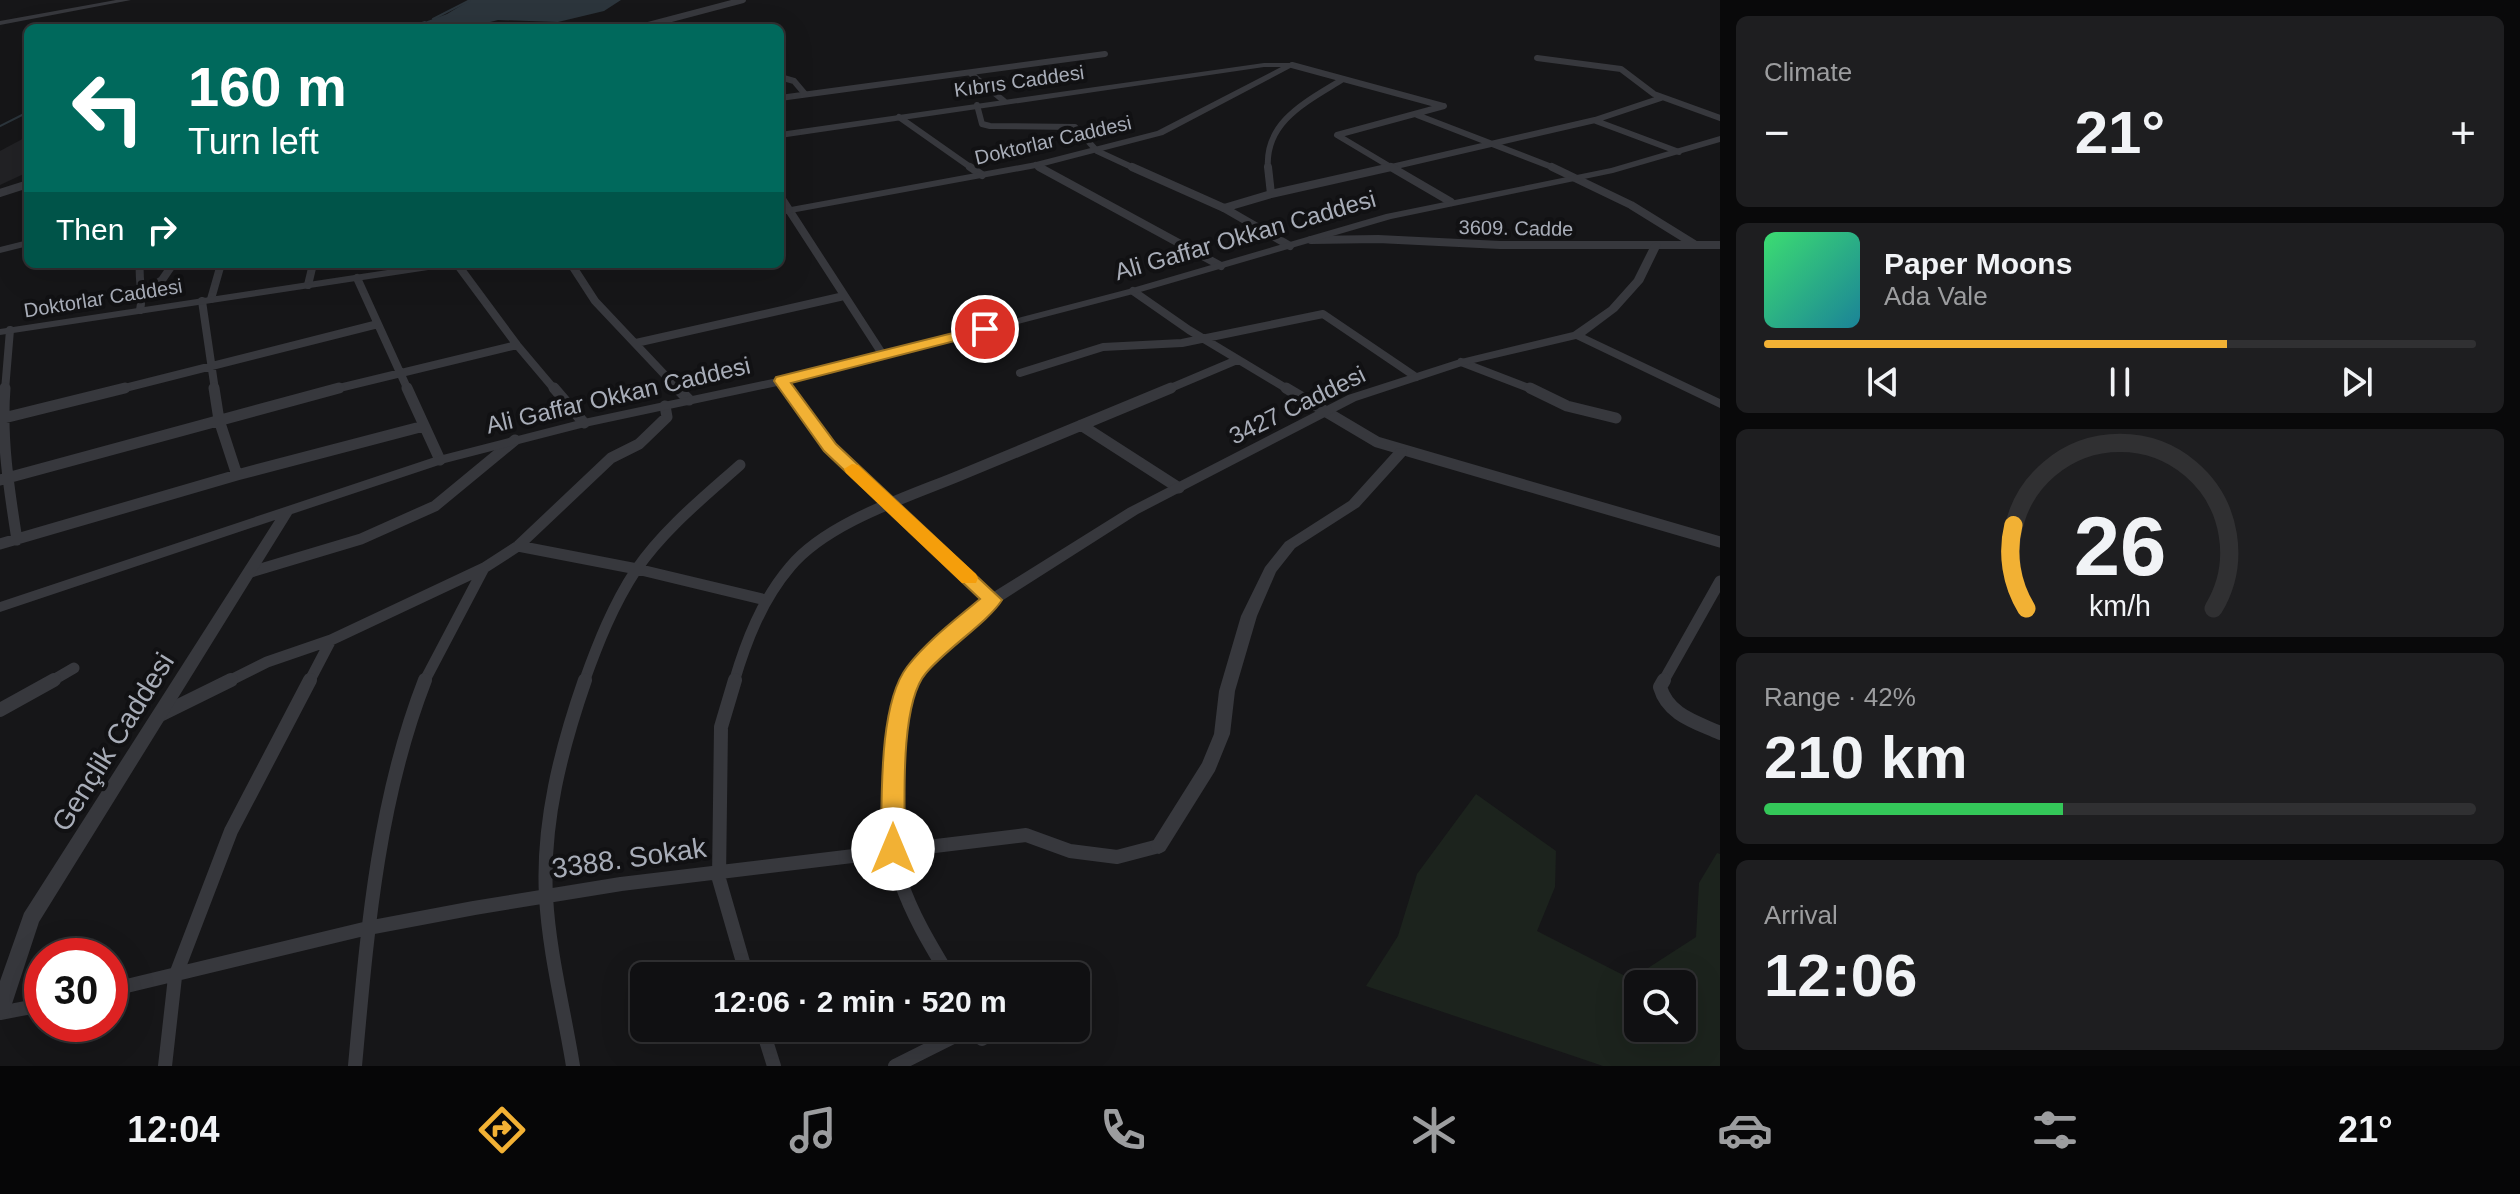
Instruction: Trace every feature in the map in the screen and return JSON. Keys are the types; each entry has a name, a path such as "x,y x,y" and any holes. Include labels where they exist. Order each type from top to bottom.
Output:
{"street":[{"path":"0,22 114,0"},
{"path":"0,22 128,0"},
{"path":"652,24 743,0"},
{"path":"784,97 1105,54"},
{"path":"1537,58 1621,69 1631,82 1661,98 1720,118"},
{"name":"Kıbrıs Caddesi","path":"784,134 1264,65 1292,65"},
{"path":"1292,65 1444,106 1337,135 1451,202"},
{"name":"Doktorlar Caddesi","path":"784,212 1036,165 1160,133 1292,65"},
{"path":"970,73 1004,101"},
{"path":"784,78 794,81 805,94"},
{"path":"1271,194 1267,147 1277,128 1293,111 1343,79"},
{"path":"1224,208 1271,194 1492,146 1595,120 1661,98"},
{"path":"977,105 982,124 1075,127 1097,151 1224,208 1290,246"},
{"path":"1417,115 1577,176 1694,244"},
{"path":"899,117 982,175"},
{"path":"1595,120 1679,152"},
{"name":"Ali Gaffar Okkan Caddesi","path":"0,607 440,460 584,423 782,381 1133,291 1349,227 1679,152 1720,139"},
{"path":"1036,165 1221,266"},
{"path":"0,193 24,185"},
{"path":"784,212 883,355"},
{"name":"3609. Cadde","path":"1311,240 1367,238 1513,245 1720,245"},
{"path":"0,250 24,244"},
{"name":"3427 Caddesi","path":"992,600 1133,511 1352,398 1461,362 1577,335 1613,309 1639,280 1656,245"},
{"path":"140,268 138,280 144,292 140,310"},
{"path":"144,292 162,280 170,268"},
{"path":"219,268 206,300 219,420 237,475"},
{"path":"308,285 312,268"},
{"name":"Doktorlar Caddesi","path":"5,331 422,268"},
{"path":"460,268 517,345 584,423"},
{"path":"574,268 595,301 689,400"},
{"path":"357,278 440,460"},
{"path":"1133,291 1237,360 1377,442 1401,452 1720,542"},
{"path":"636,343 844,296"},
{"path":"1020,373 1103,347 1182,343 1323,314 1416,377"},
{"path":"2,418 378,324"},
{"path":"5,331 2,418 4,478 17,540"},
{"path":"1577,335 1720,404"},
{"path":"4,478 400,371 517,345"},
{"path":"743,962 719,879 721,727 743,650 766,600 791,565 825,537 890,505 1237,360"},
{"path":"1461,362 1491,371 1567,406 1616,418"},
{"path":"782,381 830,448 992,600 945,639 914,673 905,697 893,759 893,849 910,906 941,962"},
{"path":"160,715 267,662 331,640 422,594 484,568 518,546 611,458 639,444 659,428 667,417 665,406"},
{"path":"1081,425 1179,488"},
{"path":"0,544 237,475 424,426"},
{"path":"251,572 361,539 435,506 515,440"},
{"path":"1159,846 1209,766 1222,734 1227,691 1249,616 1270,570 1290,545 1354,504 1401,452"},
{"path":"573,1066 545,896 547,823 570,724 607,623 637,569 710,491 740,465"},
{"name":"Gençlik Caddesi","path":"0,1012 31,919 288,510"},
{"path":"518,546 637,569 766,600"},
{"path":"355,1066 368,928 389,790 420,692 484,568"},
{"path":"1720,581 1660,687 1662,698 1673,709 1720,733"},
{"path":"165,1066 175,977 231,831 331,640"},
{"path":"0,710 74,668"},
{"name":"3388. Sokak","path":"128,986 368,928 545,896 720,871 1026,835 1070,851 1117,857 1159,846"},
{"path":"0,1012 24,1008"},
{"path":"766,1042 774,1066"},
{"path":"895,1066 953,1042"}],"shaded area":[{"path":"470,0 621,0 604,11 558,22 498,20 482,24 422,24"},
{"path":"24,138 24,174 0,185 0,151"},
{"path":"1476,794 1556,851 1555,887 1537,931 1624,975 1624,1042 1696,1042 1696,970 1645,970 1696,937 1699,883 1717,853 1720,854 1720,1066 1603,1066 1366,986 1398,936 1417,874"}],"waterway":[{"path":"433,19 470,0"},
{"path":"419,24 425,22"},
{"path":"0,126 24,114"}],"slow traffic":[{"path":"852,469 969,578"}],"route":[{"path":"893,849 893,759 905,697 914,673 945,639 992,600 830,448 782,381 985,329"}]}
